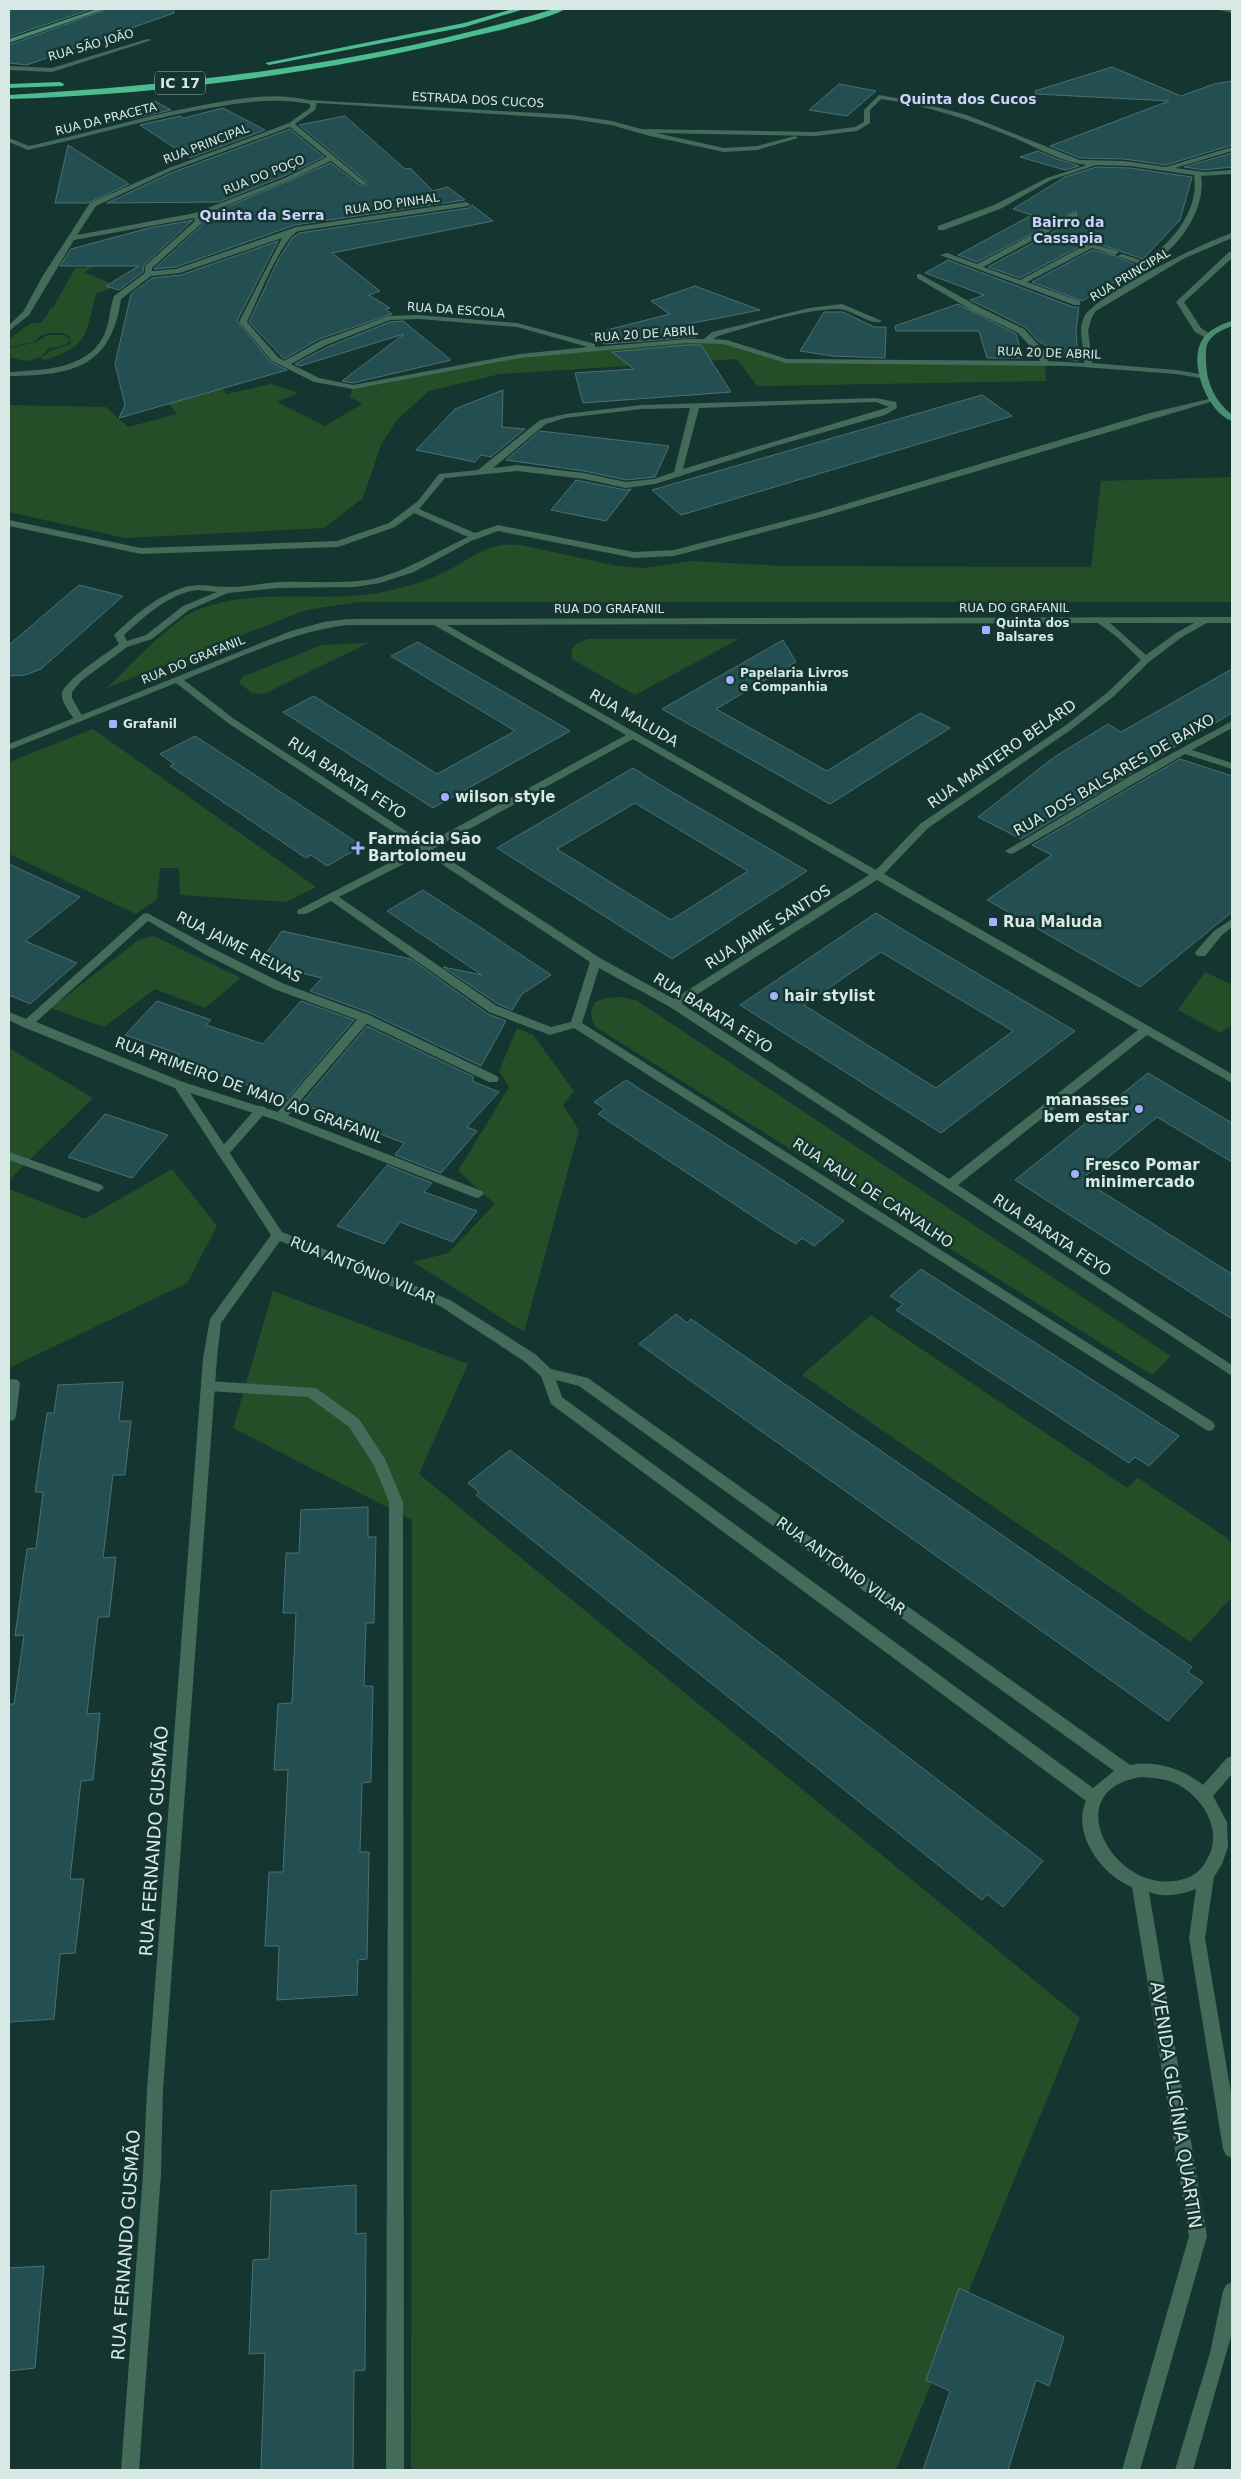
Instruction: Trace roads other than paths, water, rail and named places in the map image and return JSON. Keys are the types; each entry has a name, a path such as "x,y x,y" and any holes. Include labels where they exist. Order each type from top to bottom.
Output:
{"highway":[{"path":"258,64 466,25 520,9"},
{"name":"IC 17","path":"9,97 162,86 301,68 477,33 561,9"},
{"path":"9,86 69,83"}],"street":[{"path":"9,40 102,9"},
{"path":"1218,9 1232,11"},
{"name":"RUA SÃO JOÃO","path":"9,68 52,70 149,40"},
{"name":"RUA DA PRACETA","path":"9,140 28,148 206,107 268,97 310,101"},
{"name":"ESTRADA DOS CUCOS","path":"310,101 612,122 724,150 757,148 815,134 857,129 867,123 867,110 879,97 911,101 1013,135 1067,158 1095,164"},
{"name":"RUA PRINCIPAL","path":"9,329 26,313 46,277 73,238 77,227 92,204 171,169 291,124 313,109 314,103 310,101"},
{"name":"RUA DO POÇO","path":"291,124 363,182"},
{"name":"ESTRADA DOS CUCOS","path":"642,131 815,134"},
{"path":"1166,168 1232,148"},
{"name":"RUA DO POÇO","path":"197,215 287,179 331,158"},
{"path":"941,228 997,207 1049,179 1095,164 1119,163 1166,168 1197,175 1219,175 1232,172"},
{"path":"1020,283 1092,245 1144,264 1165,251 1191,215 1199,183 1197,175"},
{"name":"RUA DO PINHAL","path":"149,274 176,271 296,229 466,204"},
{"path":"977,267 1073,214"},
{"path":"9,374 62,369 78,364 95,355 111,331 116,315 117,298 149,274 148,268 199,221 197,215 73,238"},
{"name":"RUA 20 DE ABRIL","path":"289,233 279,248 243,322 275,359 317,380 353,387 520,356 687,341 724,342 786,361 1045,363 1088,365 1203,377"},
{"name":"RUA PRINCIPAL","path":"1088,365 1090,356 1084,328 1085,319 1093,309 1182,256 1232,235"},
{"path":"1209,336 1198,330 1180,302 1232,254"},
{"path":"944,255 1077,303"},
{"path":"920,276 976,309 1021,331 1042,354 1045,363"},
{"path":"706,341 715,334 809,310 842,306 878,321"},
{"name":"RUA DA ESCOLA","path":"284,364 323,344 368,325 397,318 419,317 517,325 602,348"},
{"path":"1232,323 1209,336 1202,349 1203,377 1212,400 1232,419"},
{"path":"9,523 141,551 338,544 392,524 421,503 442,476 482,470 517,468 584,476 626,485 655,481 678,472 882,413 893,408 894,404 876,400 642,408 575,414 543,422 490,466 482,470"},
{"path":"124,644 119,635 138,617 168,597 189,588 230,590 276,585 356,584 382,580 432,561 476,537 498,528 634,555 674,553 822,514 1153,415 1212,400"},
{"path":"678,472 695,406"},
{"path":"413,509 476,537"},
{"path":"79,719 67,698 71,685 124,644 149,637 163,628 186,608 230,590"},
{"path":"1100,620 1120,635 1146,660"},
{"name":"RUA MANTERO BELARD","path":"877,875 924,826 1069,727 1111,694 1146,660 1179,635 1206,620"},
{"name":"RUA DO GRAFANIL","path":"9,747 294,633 324,625 347,622 1232,620"},
{"name":"RUA MALUDA","path":"438,622 1232,1079"},
{"name":"RUA BARATA FEYO","path":"178,680 231,721 596,961 674,1004 1232,1371"},
{"name":"RUA DOS BALSARES DE BAIXO","path":"1010,851 1134,778 1232,724"},
{"path":"302,912 452,835 633,734"},
{"path":"1186,751 1232,766"},
{"name":"RUA JAIME SANTOS","path":"674,1004 877,875"},
{"path":"332,897 493,1009 550,1031 576,1024 596,961"},
{"name":"RUA JAIME RELVAS","path":"27,1024 147,916 210,952 278,986 365,1018 493,1079"},
{"path":"1201,954 1218,934 1232,922"},
{"name":"RUA PRIMEIRO DE MAIO AO GRAFANIL","path":"9,1016 179,1085 261,1110 478,1194"},
{"path":"280,1117 365,1018"},
{"name":"RUA RAUL DE CARVALHO","path":"576,1024 1208,1426"},
{"path":"949,1185 1146,1030"},
{"name":"RUA ANTÓNIO VILAR","path":"179,1085 278,1235 445,1302 530,1358 547,1372 583,1382 1129,1773"},
{"path":"223,1153 261,1110"},
{"path":"9,1156 98,1188"},
{"name":"RUA FERNANDO GUSMÃO","path":"130,2470 152,2174 155,2090 208,1386 215,1322 278,1235"},
{"path":"547,1372 556,1400 1095,1798"},
{"path":"9,1416 13,1384"},
{"path":"208,1386 311,1392 354,1423 380,1463 396,1502 396,2470"},
{"path":"1204,1795 1232,1763"},
{"path":"1142,1770 1164,1772 1185,1781 1204,1795 1215,1810 1222,1828 1222,1846 1217,1862 1206,1875 1190,1885 1171,1889 1151,1887 1131,1880 1113,1868 1100,1852 1092,1834 1090,1815 1095,1798 1105,1785 1121,1774 1142,1770"},
{"path":"1206,1875 1196,1938 1232,2149"},
{"name":"AVENIDA GLICÍNIA QUARTIN","path":"1131,2470 1198,2236 1139,1883"},
{"path":"1184,2470 1219,2354 1232,2291"}],"place":[{"name":"Quinta dos Balsares","path":"986,630"},
{"name":"Papelaria Livros e Companhia","path":"730,680"},
{"name":"Grafanil","path":"113,724"},
{"name":"wilson style","path":"445,797"},
{"name":"Farmácia São Bartolomeu","path":"358,848"},
{"name":"Rua Maluda","path":"993,922"},
{"name":"hair stylist","path":"774,996"},
{"name":"manasses bem estar","path":"1139,1109"},
{"name":"Fresco Pomar minimercado","path":"1075,1174"}],"district":[{"name":"Quinta dos Cucos","path":"968,99"},
{"name":"Quinta da Serra","path":"262,215"},
{"name":"Bairro da Cassapia","path":"1068,230"}]}
